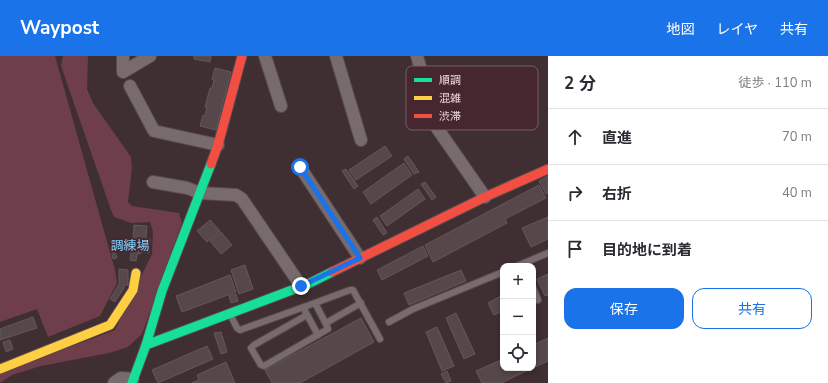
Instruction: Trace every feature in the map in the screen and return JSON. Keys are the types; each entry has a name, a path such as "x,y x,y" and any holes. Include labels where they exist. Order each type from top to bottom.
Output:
{"street":[{"path":"123,56 123,72"},
{"path":"123,72 150,56"},
{"path":"114,383 121,378 132,381 146,345 162,291 218,145 242,56"},
{"path":"265,56 281,106"},
{"path":"336,56 361,140"},
{"path":"417,56 420,66"},
{"path":"130,86 154,132 218,145"},
{"path":"438,130 485,197"},
{"path":"300,167 360,258"},
{"path":"146,345 301,286 485,197 548,169"},
{"path":"153,182 187,188 200,193 236,195 242,199 301,286"},
{"path":"0,369 110,325 133,290 136,273"}],"lane":[{"path":"123,72 130,86"},
{"path":"526,263 548,253"},
{"path":"388,322 413,309 500,273"},
{"path":"230,314 237,328 240,330 353,290 380,339"},
{"path":"536,295 538,300"},
{"path":"307,315 251,348 261,365 264,366 328,329 314,304"},
{"path":"326,323 361,304"},
{"path":"304,308 318,335"},
{"path":"311,322 322,316"}],"shaded area":[{"path":"0,56 55,56 115,270 117,283 100,316 48,337 37,309 0,322"},
{"path":"63,56 88,56 87,89 93,103 131,157 132,168 128,202 132,206 179,213 182,223 142,334 128,347 109,353 41,366 12,375 0,383 0,373 115,330 152,254 153,232 150,222 131,223 114,217 61,66"}],"building":[{"path":"194,56 211,56 210,62 194,59"},
{"path":"215,68 231,72 216,130 200,126 203,115 205,116 207,107 205,107 210,88 212,88 214,80 212,79"},
{"path":"385,146 392,156 356,180 349,170"},
{"path":"408,156 419,172 414,174 404,159"},
{"path":"404,163 412,175 371,204 363,192"},
{"path":"346,169 358,186 354,189 342,171"},
{"path":"548,176 548,193 546,194 539,181"},
{"path":"425,182 436,197 432,200 421,184"},
{"path":"539,185 546,198 505,219 507,223 433,262 425,245"},
{"path":"418,189 425,199 387,226 380,216"},
{"path":"377,217 387,233 383,235 373,220"},
{"path":"548,217 548,239 531,247 522,228"},
{"path":"210,220 220,231 207,242 197,231"},
{"path":"134,225 147,226 146,239 150,239 149,253 140,252 140,254 137,254 136,261 130,260 135,240 133,240"},
{"path":"221,232 232,245 221,254 210,241"},
{"path":"423,246 428,256 382,280 377,270"},
{"path":"111,248 114,248 117,258 113,259"},
{"path":"245,265 253,289 239,294 231,270"},
{"path":"119,269 128,270 128,285 124,285 124,288 115,302 110,299 119,284"},
{"path":"461,270 466,281 409,305 404,293"},
{"path":"548,274 548,295 545,296 537,279"},
{"path":"230,275 236,292 182,312 176,296"},
{"path":"236,294 238,301 231,303 229,296"},
{"path":"500,297 500,312 494,315 488,303"},
{"path":"456,313 475,354 464,359 446,318"},
{"path":"33,317 37,328 0,340 0,329"},
{"path":"361,318 374,342 300,383 272,383 265,370"},
{"path":"437,327 454,366 442,371 426,332"},
{"path":"221,332 227,352 221,354 214,333"},
{"path":"548,338 548,361 536,367 536,344"},
{"path":"10,340 13,349 6,352 3,342"},
{"path":"207,346 213,359 158,383 152,370"},
{"path":"500,360 500,371 527,371 501,383 482,383 476,371"},
{"path":"226,362 235,383 192,383 199,380 197,375"},
{"path":"447,371 451,381 446,383 441,374"}],"traffic: fast":[{"path":"132,383 146,345 162,291 211,164"},
{"path":"146,345 308,284 332,272"}],"traffic: slow":[{"path":"0,369 110,325 133,290 136,273"}],"traffic: jam":[{"path":"211,164 218,145 242,56"},
{"path":"332,272 485,197 548,169"}],"district":[{"name":"調練場","path":"130,246"}],"route":[{"path":"300,167 360,258 301,286"}]}
